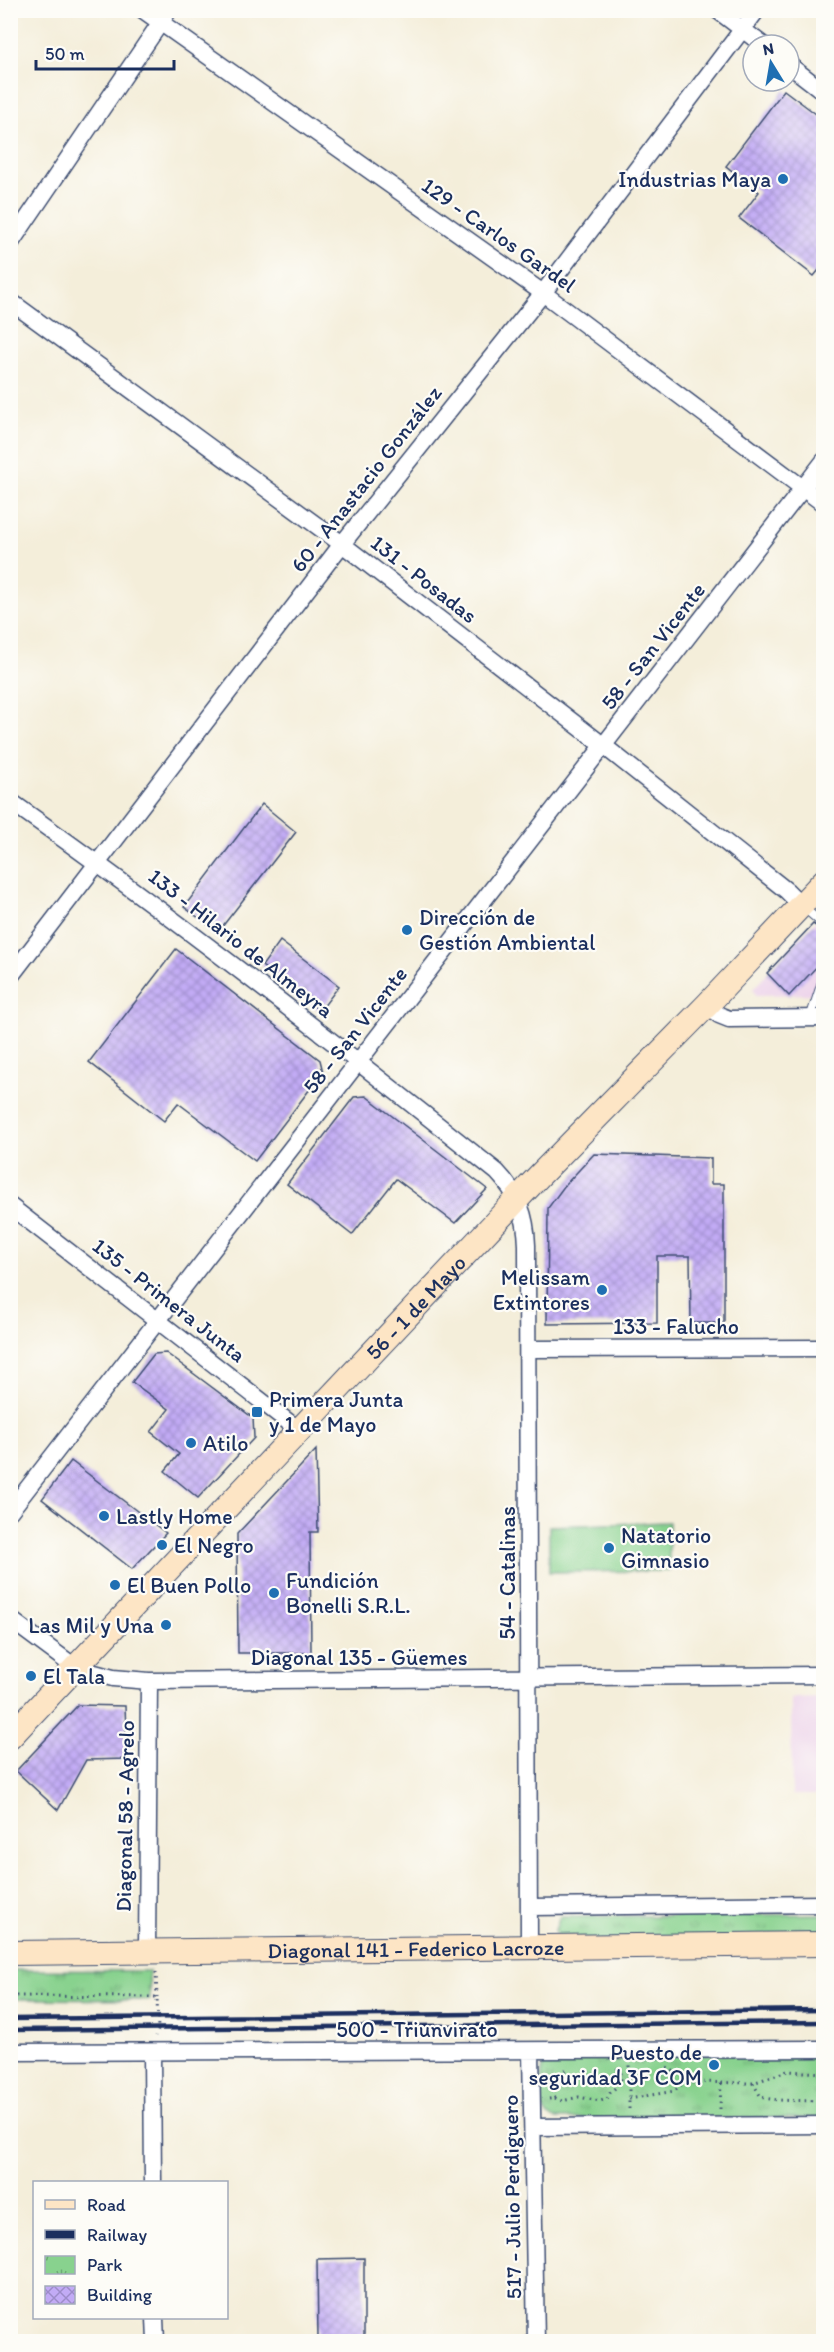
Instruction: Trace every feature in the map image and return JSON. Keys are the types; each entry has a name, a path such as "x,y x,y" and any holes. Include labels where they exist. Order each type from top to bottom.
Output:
{"main road":[{"name":"56 - 1 de Mayo","path":"10,1737 518,1199 708,1005 824,881"},
{"name":"Diagonal 141 - Federico Lacroze","path":"10,1953 824,1944"}],"street":[{"name":"129 - Carlos Gardel","path":"143,10 165,17 543,293 824,504"},
{"path":"717,10 748,33"},
{"name":"60 - Anastacio González","path":"10,977 342,544 543,293 757,10"},
{"path":"10,244 165,17"},
{"path":"801,74 824,92"},
{"name":"131 - Posadas","path":"10,301 342,544 604,746 787,891 801,905"},
{"name":"58 - San Vicente","path":"10,1511 824,461"},
{"name":"133 - Hilario de Almeyra","path":"10,801 98,863 359,1062 497,1172 510,1185 518,1199"},
{"path":"708,1005 719,1015 729,1019 817,1018"},
{"name":"54 - Catalinas","path":"518,1199 527,1228 530,1947"},
{"name":"135 - Primera Junta","path":"10,1206 159,1319 300,1431"},
{"name":"133 - Falucho","path":"528,1349 824,1348"},
{"path":"10,1619 76,1668"},
{"name":"Diagonal 135 - Güemes","path":"76,1668 113,1678 149,1681 824,1675"},
{"name":"Diagonal 58 - Agrelo","path":"149,1681 151,1953"},
{"name":"Diagonal 141 - Federico Lacroze","path":"530,1907 824,1904"},
{"name":"500 - Triunvirato","path":"10,2052 824,2049"},
{"name":"517 - Julio Perdiguero","path":"531,2051 534,2105 536,2342"},
{"path":"152,2052 153,2181"},
{"path":"533,2127 824,2125"},
{"path":"155,2319 156,2342"}],"lane":[{"path":"801,905 824,925"},
{"path":"817,1018 824,976"}],"path":[{"path":"151,1953 157,1997 158,2030 152,2052"},
{"path":"10,1996 157,1997"},
{"path":"629,2051 631,2126"},
{"path":"534,2105 555,2098 562,2101 579,2097 604,2101 621,2080 619,2070 612,2065"},
{"path":"555,2098 552,2088 554,2079 564,2070 575,2068"},
{"path":"629,2069 635,2068"},
{"path":"662,2068 668,2068 679,2074 687,2082"},
{"path":"532,2070 548,2079 554,2079"},
{"path":"629,2099 674,2091 687,2082 753,2083 787,2071 822,2073 822,2101 781,2099 771,2101 761,2097 753,2083"},
{"path":"621,2080 629,2080"},
{"path":"719,2126 721,2082"}],"shaded area":[{"path":"823,913 823,994 756,995 753,989"},
{"path":"822,1697 822,1795 792,1795 791,1698"}],"green space":[{"name":"Natatorio Gimnasio","path":"669,1522 669,1571 549,1572 549,1526"},
{"path":"823,1914 823,1940 559,1942 555,1930 560,1917"},
{"path":"11,1970 149,1971 150,2000 11,1999"},
{"path":"823,2053 823,2118 556,2119 546,2114 542,2106 542,2075 548,2057"}],"building":[{"name":"Industrias Maya","path":"782,93 788,93 824,120 824,264 814,276 739,218 759,192 726,166"},
{"path":"262,804 296,832 218,932 184,907"},
{"path":"813,924 824,931 824,959 789,996 767,973"},
{"path":"280,941 339,986 320,1011 262,966"},
{"path":"176,949 320,1060 323,1072 255,1161 178,1103 164,1121 89,1062"},
{"path":"366,1096 487,1189 455,1223 396,1179 352,1235 287,1184 354,1097"},
{"path":"594,1154 711,1158 711,1184 724,1184 724,1323 691,1323 690,1256 657,1256 657,1323 547,1324 548,1208 565,1185"},
{"path":"166,1353 253,1418 254,1438 198,1498 165,1471 179,1454 151,1432 169,1409 132,1382 154,1354"},
{"name":"Fundición Bonelli S.R.L.","path":"316,1450 318,1532 310,1532 311,1653 238,1653 237,1534"},
{"name":"Lastly Home","path":"71,1461 166,1533 132,1569 42,1499"},
{"path":"78,1705 125,1706 127,1759 86,1760 58,1810 16,1771"},
{"path":"364,2258 364,2339 318,2339 317,2259"}],"railway":[{"path":"10,2019 824,2010"},
{"path":"10,2030 824,2022"}],"place":[{"name":"Industrias Maya","path":"783,179"},
{"name":"Dirección de Gestión Ambiental","path":"407,930"},
{"name":"Melissam Extintores","path":"602,1290"},
{"name":"Primera Junta y 1 de Mayo","path":"257,1412"},
{"name":"Atilo","path":"191,1443"},
{"name":"Lastly Home","path":"104,1516"},
{"name":"El Negro","path":"162,1545"},
{"name":"Natatorio Gimnasio","path":"609,1548"},
{"name":"El Buen Pollo","path":"115,1585"},
{"name":"Fundición Bonelli S.R.L.","path":"274,1593"},
{"name":"Las Mil y Una","path":"166,1625"},
{"name":"El Tala","path":"31,1676"},
{"name":"Puesto de seguridad 3F COM","path":"714,2065"}]}
